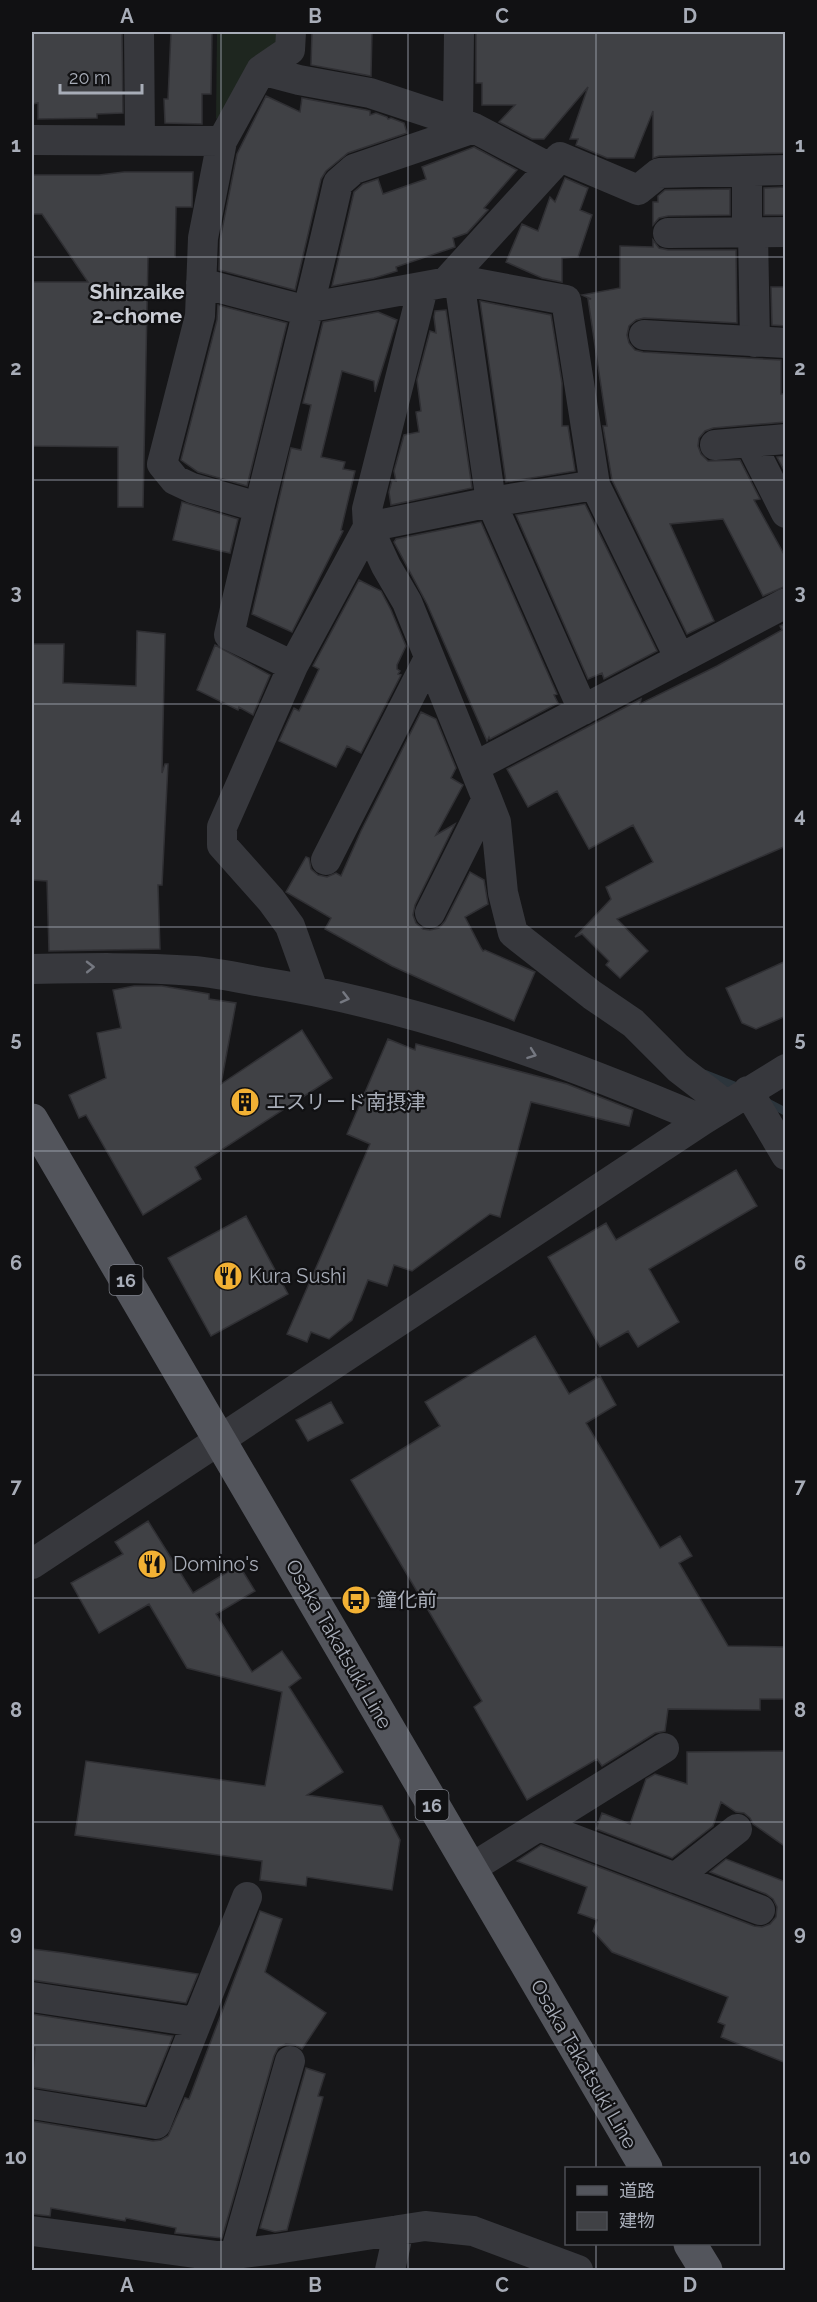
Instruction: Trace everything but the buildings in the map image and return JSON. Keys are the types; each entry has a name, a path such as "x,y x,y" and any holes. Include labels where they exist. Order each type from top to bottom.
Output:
{"main road":[{"name":"Osaka Takatsuki Line","path":"32,1120 645,2167"},
{"path":"691,2245 706,2271"}],"street":[{"path":"139,32 140,141"},
{"path":"258,507 192,488 175,480 162,465 200,316 203,238 222,141 261,70 290,50 291,32"},
{"path":"459,32 466,125"},
{"path":"261,70 298,80 370,93 466,125 550,168"},
{"path":"293,666 229,635 258,507 309,308 338,183 354,169 466,125"},
{"path":"32,140 222,141"},
{"path":"786,170 659,173 638,190 560,157 442,284 367,509 368,527 386,566 407,602 496,822 503,893 513,933 592,995 633,1023 678,1068 786,1155"},
{"path":"747,171 755,342"},
{"path":"668,234 786,232"},
{"path":"201,283 300,309 442,284 566,300 594,485 680,659"},
{"path":"442,284 490,502 583,710"},
{"path":"644,335 786,344"},
{"path":"715,445 786,439"},
{"path":"750,442 786,513"},
{"path":"368,527 490,502 594,485"},
{"path":"313,990 290,926 271,900 222,845 222,827 293,666 368,527"},
{"path":"474,767 786,603"},
{"path":"326,860 429,658"},
{"path":"430,913 487,799"},
{"path":"32,969 114,967 197,972 313,990 441,1022 640,1093 726,1106"},
{"path":"32,1564 726,1106 786,1069"},
{"path":"470,1869 664,1748"},
{"path":"539,1826 760,1910"},
{"path":"675,1878 737,1829"},
{"path":"32,2104 156,2124 247,1897"},
{"path":"32,1997 196,2022"},
{"path":"235,2254 290,2061"},
{"path":"32,2231 216,2256 424,2226 473,2230 578,2271"},
{"path":"390,2271 399,2230"}],"shaded area":[{"path":"217,32 278,32 277,47 224,113 216,119"}],"waterway":[{"path":"705,1074 743,1089"},
{"path":"765,1101 786,1112"}],"place":[{"name":"エスリード南摂津","path":"245,1102"},
{"name":"Kura Sushi","path":"228,1276"},
{"name":"Domino's","path":"152,1564"},
{"name":"鐘化前","path":"356,1600"}],"district":[{"name":"Shinzaike 2-chome","path":"137,303"}]}
